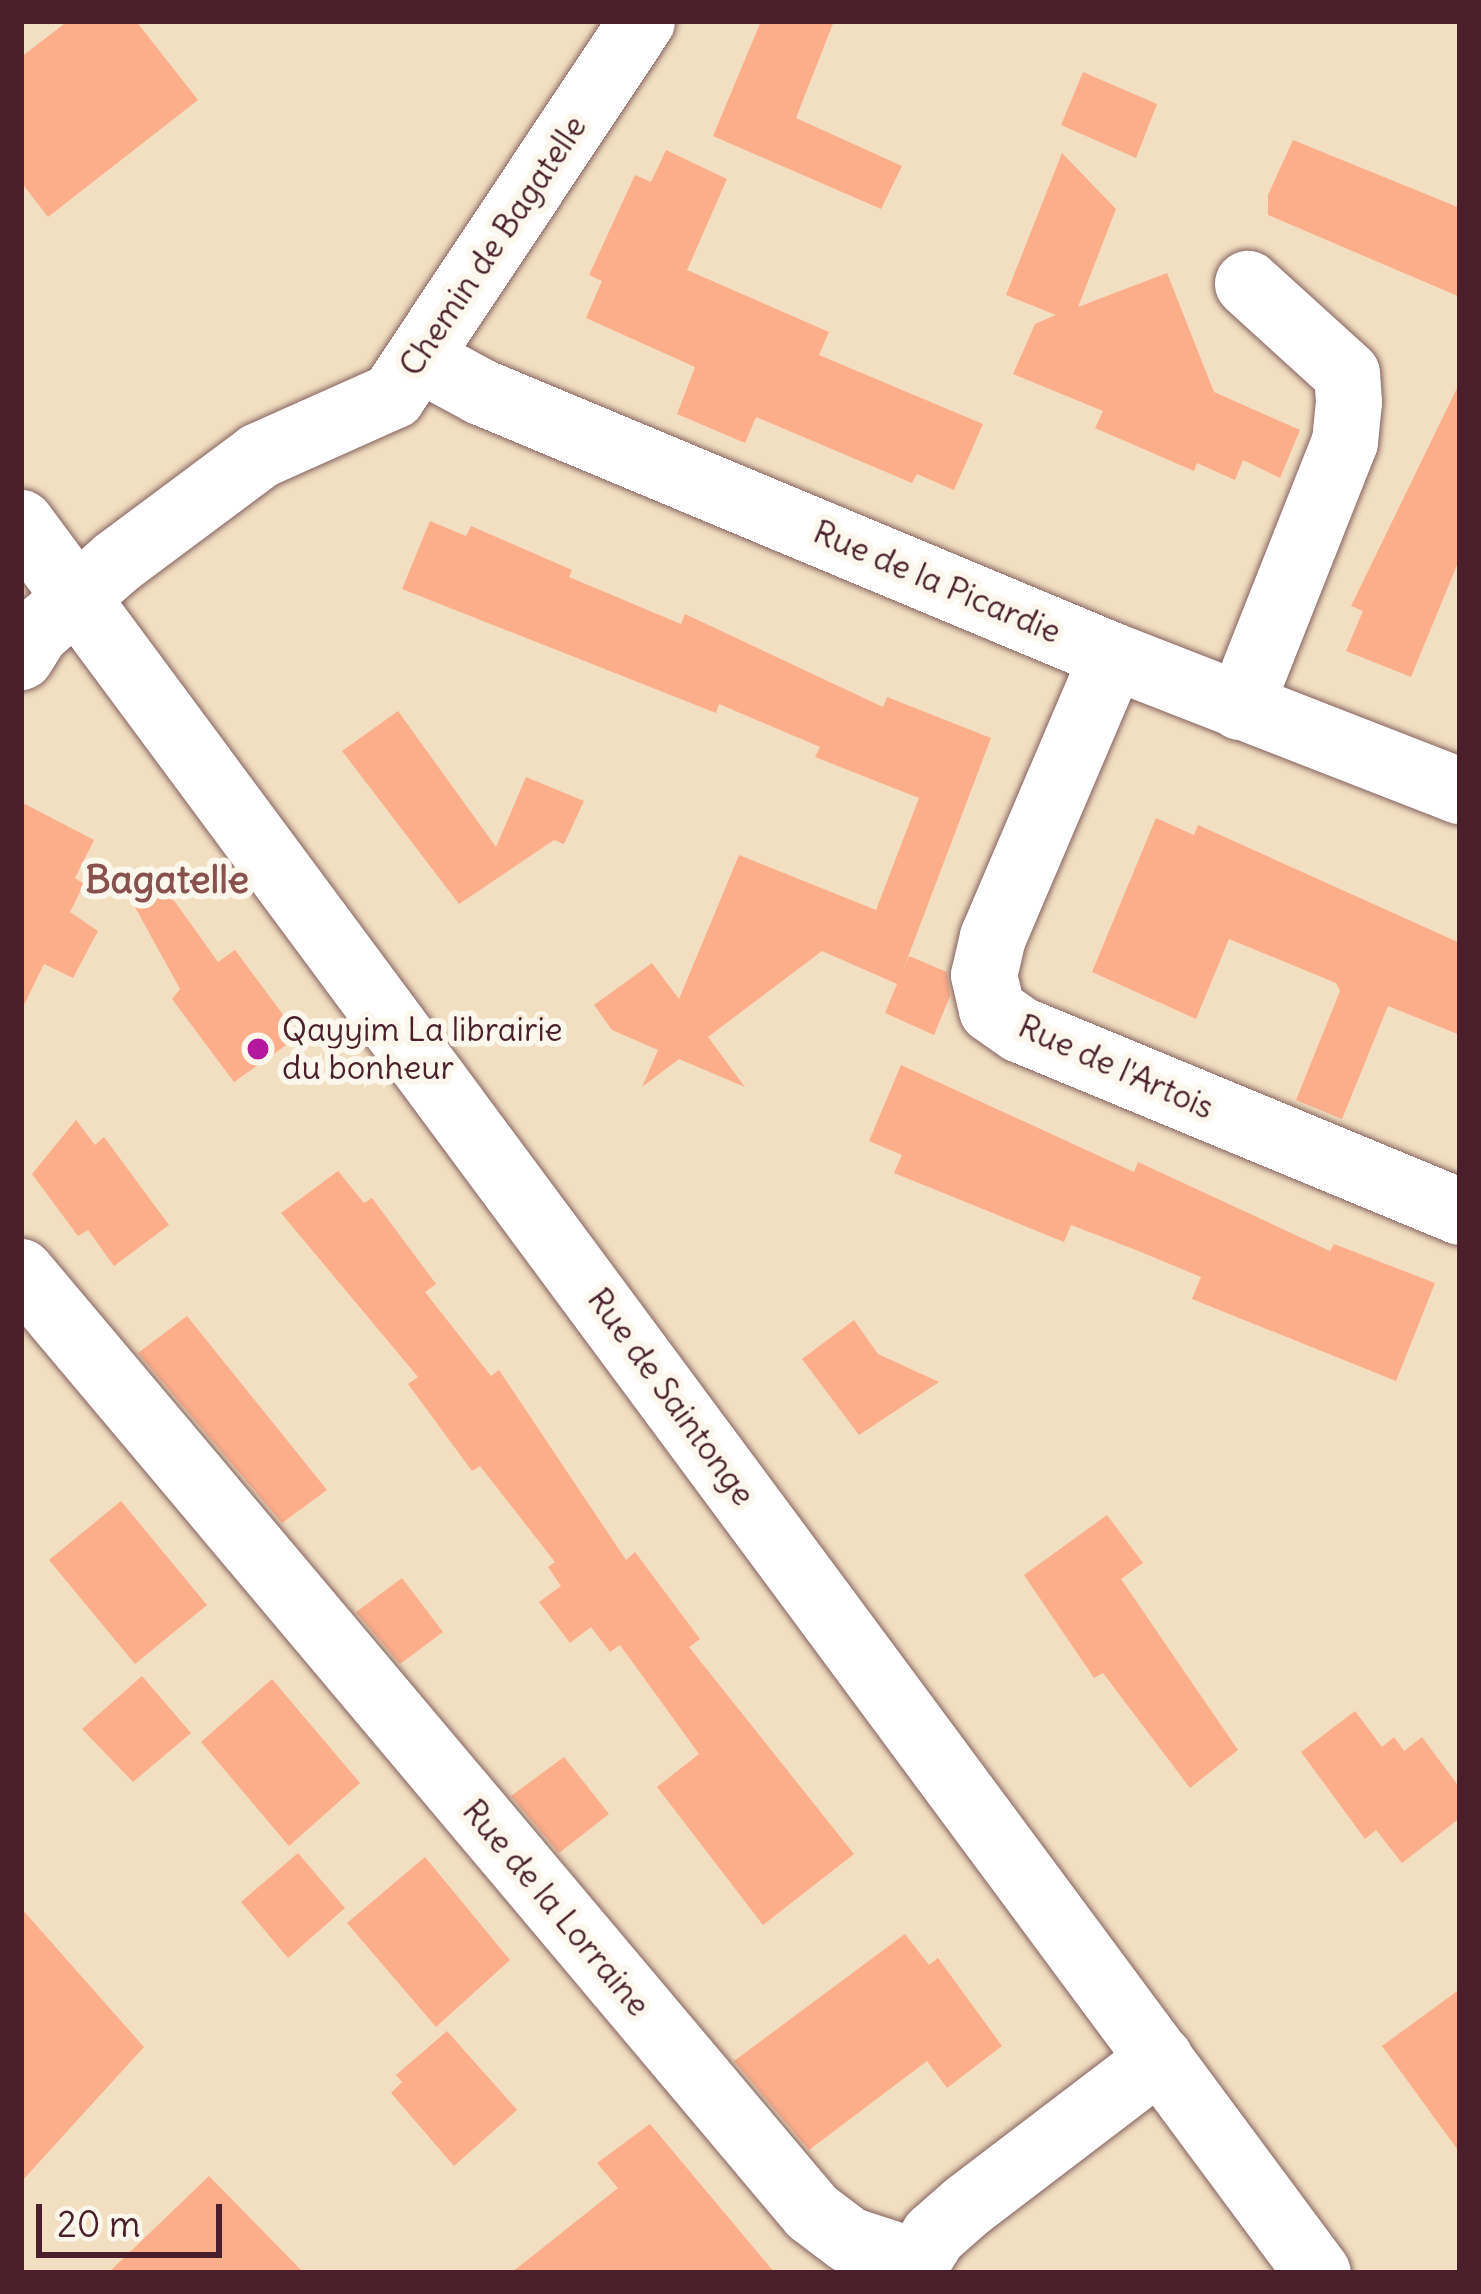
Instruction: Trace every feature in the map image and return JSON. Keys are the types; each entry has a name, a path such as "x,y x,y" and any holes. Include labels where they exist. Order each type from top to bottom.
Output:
{"street":[{"name":"Chemin de Bagatelle","path":"21,657 78,597 259,456 393,395 642,21"},
{"path":"1240,707 1345,442 1349,402 1347,374 1248,284"},
{"name":"Rue de la Picardie","path":"420,359 481,392 1113,656 1460,791"},
{"name":"Rue de Saintonge","path":"21,523 1318,2273"},
{"name":"Rue de l'Artois","path":"1113,656 993,937 984,975 992,1010 1021,1030 1460,1212"},
{"name":"Rue de la Lorraine","path":"21,1272 812,2212 849,2240 911,2267 968,2206 1160,2059"}],"building":[{"path":"68,21 136,21 198,100 48,217 21,182 21,57"},
{"path":"761,21 834,21 796,118 902,166 881,209 713,136"},
{"path":"1083,72 1157,104 1136,158 1061,125"},
{"path":"1293,140 1460,208 1460,297 1268,215 1268,195"},
{"path":"666,150 727,179 687,270 829,332 819,355 983,424 954,490 917,474 912,483 756,417 745,443 677,414 695,367 586,318 602,281 589,275 635,175 651,182"},
{"path":"1062,153 1116,209 1078,307 1167,273 1214,392 1300,430 1280,478 1243,460 1235,480 1197,463 1194,471 1095,428 1103,411 1013,374 1035,324 1056,315 1006,295"},
{"path":"1460,382 1460,558 1411,677 1346,651 1363,611 1351,606"},
{"path":"430,521 466,536 471,526 572,570 569,577 681,624 685,614 883,707 887,697 991,738 903,970 909,956 947,972 950,996 934,1035 885,1013 897,984 822,951 708,1037 745,1087 679,1059 642,1087 658,1050 612,1030 594,1005 652,963 679,999 739,855 876,910 919,798 815,757 820,747 719,704 716,713 402,589"},
{"path":"398,711 496,847 526,777 584,801 564,844 554,840 459,904 342,751"},
{"path":"21,802 94,840 75,878 84,884 70,912 98,931 73,978 44,964 21,1011"},
{"path":"1156,818 1194,835 1198,825 1460,943 1460,1035 1388,1006 1342,1119 1296,1100 1340,991 1336,983 1229,939 1196,1019 1092,972"},
{"path":"153,871 218,962 235,950 299,1036 234,1082 172,999 180,989 125,889"},
{"path":"901,1065 1134,1172 1138,1162 1330,1251 1334,1244 1435,1283 1396,1381 1192,1299 1201,1277 1136,1250 1071,1225 1064,1242 894,1173 902,1155 869,1141"},
{"path":"76,1120 95,1145 104,1137 169,1225 114,1266 88,1230 78,1236 32,1174"},
{"path":"338,1171 364,1203 372,1198 436,1284 425,1292 491,1376 499,1370 626,1560 635,1552 700,1639 689,1647 854,1854 763,1925 657,1787 699,1754 620,1645 610,1652 591,1627 570,1643 539,1602 561,1586 548,1567 555,1562 480,1466 472,1471 408,1384 418,1377 281,1213"},
{"path":"187,1316 327,1490 282,1523 138,1353"},
{"path":"854,1320 878,1354 939,1382 859,1435 802,1359"},
{"path":"121,1501 207,1605 135,1664 49,1560"},
{"path":"1107,1515 1143,1563 1121,1579 1238,1750 1190,1788 1103,1673 1094,1678 1024,1575"},
{"path":"402,1578 443,1632 400,1664 356,1612"},
{"path":"142,1676 191,1733 133,1782 82,1729"},
{"path":"272,1679 360,1783 289,1846 201,1742"},
{"path":"1355,1711 1382,1747 1394,1737 1404,1751 1422,1737 1460,1788 1460,1818 1402,1863 1376,1830 1365,1839 1301,1752"},
{"path":"564,1757 609,1814 559,1853 511,1796"},
{"path":"298,1853 345,1908 288,1958 241,1902"},
{"path":"425,1857 510,1960 436,2027 347,1923"},
{"path":"21,1908 144,2047 21,2182"},
{"path":"905,1934 929,1965 938,1958 1002,2046 947,2088 927,2061 809,2150 734,2061"},
{"path":"1460,1989 1460,2153 1382,2046"},
{"path":"447,2031 517,2110 454,2166 391,2093 402,2082 396,2075"},
{"path":"650,2124 775,2273 511,2273 618,2188 597,2163"},
{"path":"209,2176 304,2273 108,2273"}],"place":[{"name":"Qayyim La librairie du bonheur","path":"258,1049"}],"district":[{"name":"Bagatelle","path":"167,880"}]}
